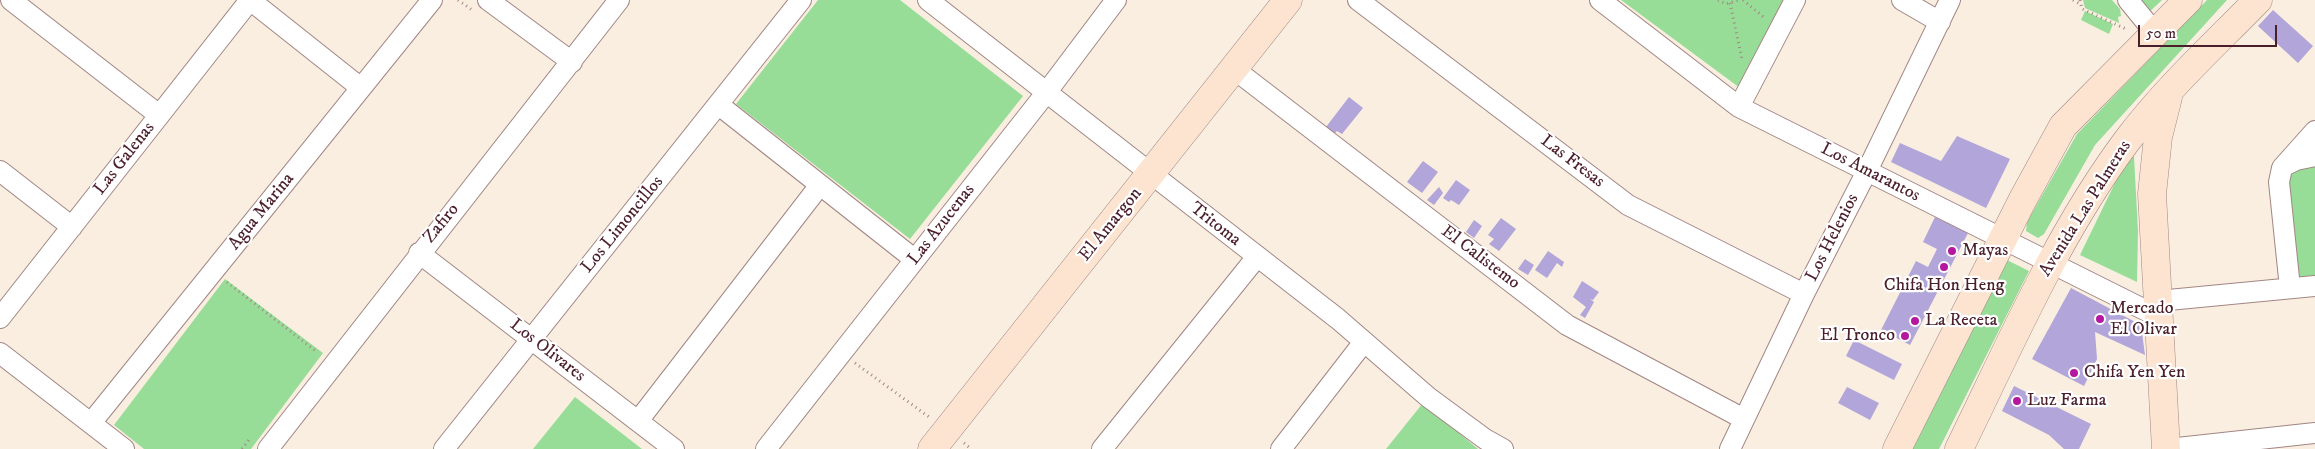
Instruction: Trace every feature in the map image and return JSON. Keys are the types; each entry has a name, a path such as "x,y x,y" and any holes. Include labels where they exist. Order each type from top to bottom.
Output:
{"main road":[{"name":"El Amargon","path":"940,440 1288,0"},
{"path":"1897,449 2003,239 2063,126 2188,0"},
{"name":"Avenida Las Palmeras","path":"1959,449 2051,263 2105,172 2127,140 2170,90 2258,0"},
{"path":"2167,449 2152,194 2158,138 2170,90"}],"street":[{"path":"11,0 159,115"},
{"path":"250,0 362,88"},
{"name":"Las Galenas","path":"0,318 250,0"},
{"name":"Agua Marina","path":"91,424 432,0"},
{"name":"Zafiro","path":"268,449 419,253 572,62 619,0"},
{"name":"Los Limoncillos","path":"444,449 531,338 719,106 801,0"},
{"name":"Tritoma","path":"928,0 950,7 1046,93 1338,320 1428,397 1485,439 1502,449"},
{"name":"Las Azucenas","path":"766,449 1046,93 1116,0"},
{"name":"Las Fresas","path":"1358,0 1628,204 1804,294"},
{"name":"Los Amarantos","path":"1600,0 1743,98 1867,171 2051,263 2159,309"},
{"path":"1743,98 1795,0"},
{"path":"1902,0 1940,22"},
{"name":"Los Helenios","path":"1730,449 1804,294 1867,171 1950,0"},
{"path":"2128,0 2150,39"},
{"path":"481,6 572,62"},
{"name":"El Calistemo","path":"1234,69 1567,325 1744,419"},
{"path":"719,106 914,259"},
{"path":"2290,288 2279,182 2282,168 2315,131"},
{"path":"2282,168 2296,160 2315,156"},
{"path":"0,171 72,227"},
{"path":"638,421 820,184"},
{"name":"Los Olivares","path":"419,253 674,449"},
{"path":"1102,449 1256,258"},
{"path":"2159,309 2290,288 2315,286"},
{"path":"1281,449 1363,343"},
{"path":"0,353 124,449"},
{"path":"2167,449 2315,433"}],"path":[{"path":"458,0 481,6"},
{"path":"1718,0 1726,4 1739,0"},
{"path":"1743,0 1779,30"},
{"path":"2073,0 2080,2 2082,9 2150,39"},
{"path":"1730,4 1743,98"},
{"path":"221,289 227,282 317,352 324,345"},
{"path":"841,352 940,440 971,449"}],"green space":[{"path":"818,0 900,0 1023,96 910,239 736,104"},
{"path":"1621,0 1792,0 1744,91"},
{"path":"2083,0 2112,0 2120,9 2119,23 2085,8"},
{"path":"2128,0 2162,0 2143,18"},
{"path":"2207,0 2227,0 2095,145 2044,234 2038,238 2026,231 2027,222 2077,134"},
{"path":"2085,11 2113,24 2109,34 2081,20"},
{"path":"2315,131 2315,286 2290,288 2279,196 2289,159"},
{"path":"2129,154 2134,157 2138,231 2137,282 2080,255"},
{"path":"2007,260 2029,271 1939,449 1912,449"},
{"path":"225,279 323,353 251,449 144,449 114,425"},
{"path":"575,397 642,449 533,449"},
{"path":"1423,403 1478,449 1386,449"}],"building":[{"path":"2273,10 2313,46 2298,63 2258,26"},
{"path":"1349,97 1363,108 1342,134 1337,131 1334,134 1326,127"},
{"path":"1957,136 2010,159 1986,208 1891,162 1900,143 1941,161"},
{"path":"1423,161 1438,172 1422,193 1407,182"},
{"path":"1456,180 1470,190 1459,205 1443,198"},
{"path":"1439,187 1443,193 1434,205 1427,200"},
{"path":"1935,217 1968,233 1910,345 1881,330 1916,261 1928,267 1937,249 1923,242"},
{"path":"1501,218 1516,229 1499,251 1489,244 1494,239 1488,235"},
{"path":"1474,220 1482,226 1474,238 1466,232"},
{"path":"1548,251 1564,262 1562,267 1557,263 1547,278 1535,270"},
{"path":"1525,259 1534,265 1528,275 1518,269"},
{"path":"1582,281 1599,292 1593,300 1590,299 1594,302 1585,318 1580,315 1586,307 1573,297"},
{"path":"2071,288 2141,325 2145,355 2095,332 2097,359 2084,386 2032,359"},
{"path":"1854,340 1902,364 1894,380 1846,356"},
{"path":"2014,386 2091,424 2079,449 2064,449 2049,435 2002,411"},
{"path":"1847,387 1879,403 1870,420 1838,403"}],"place":[{"name":"Mayas","path":"1952,251"},
{"name":"Chifa Hon Heng","path":"1944,267"},
{"name":"Mercado El Olivar","path":"2100,319"},
{"name":"La Receta","path":"1915,321"},
{"name":"El Tronco","path":"1905,336"},
{"name":"Chifa Yen Yen","path":"2074,373"},
{"name":"Luz Farma","path":"2017,401"}]}
